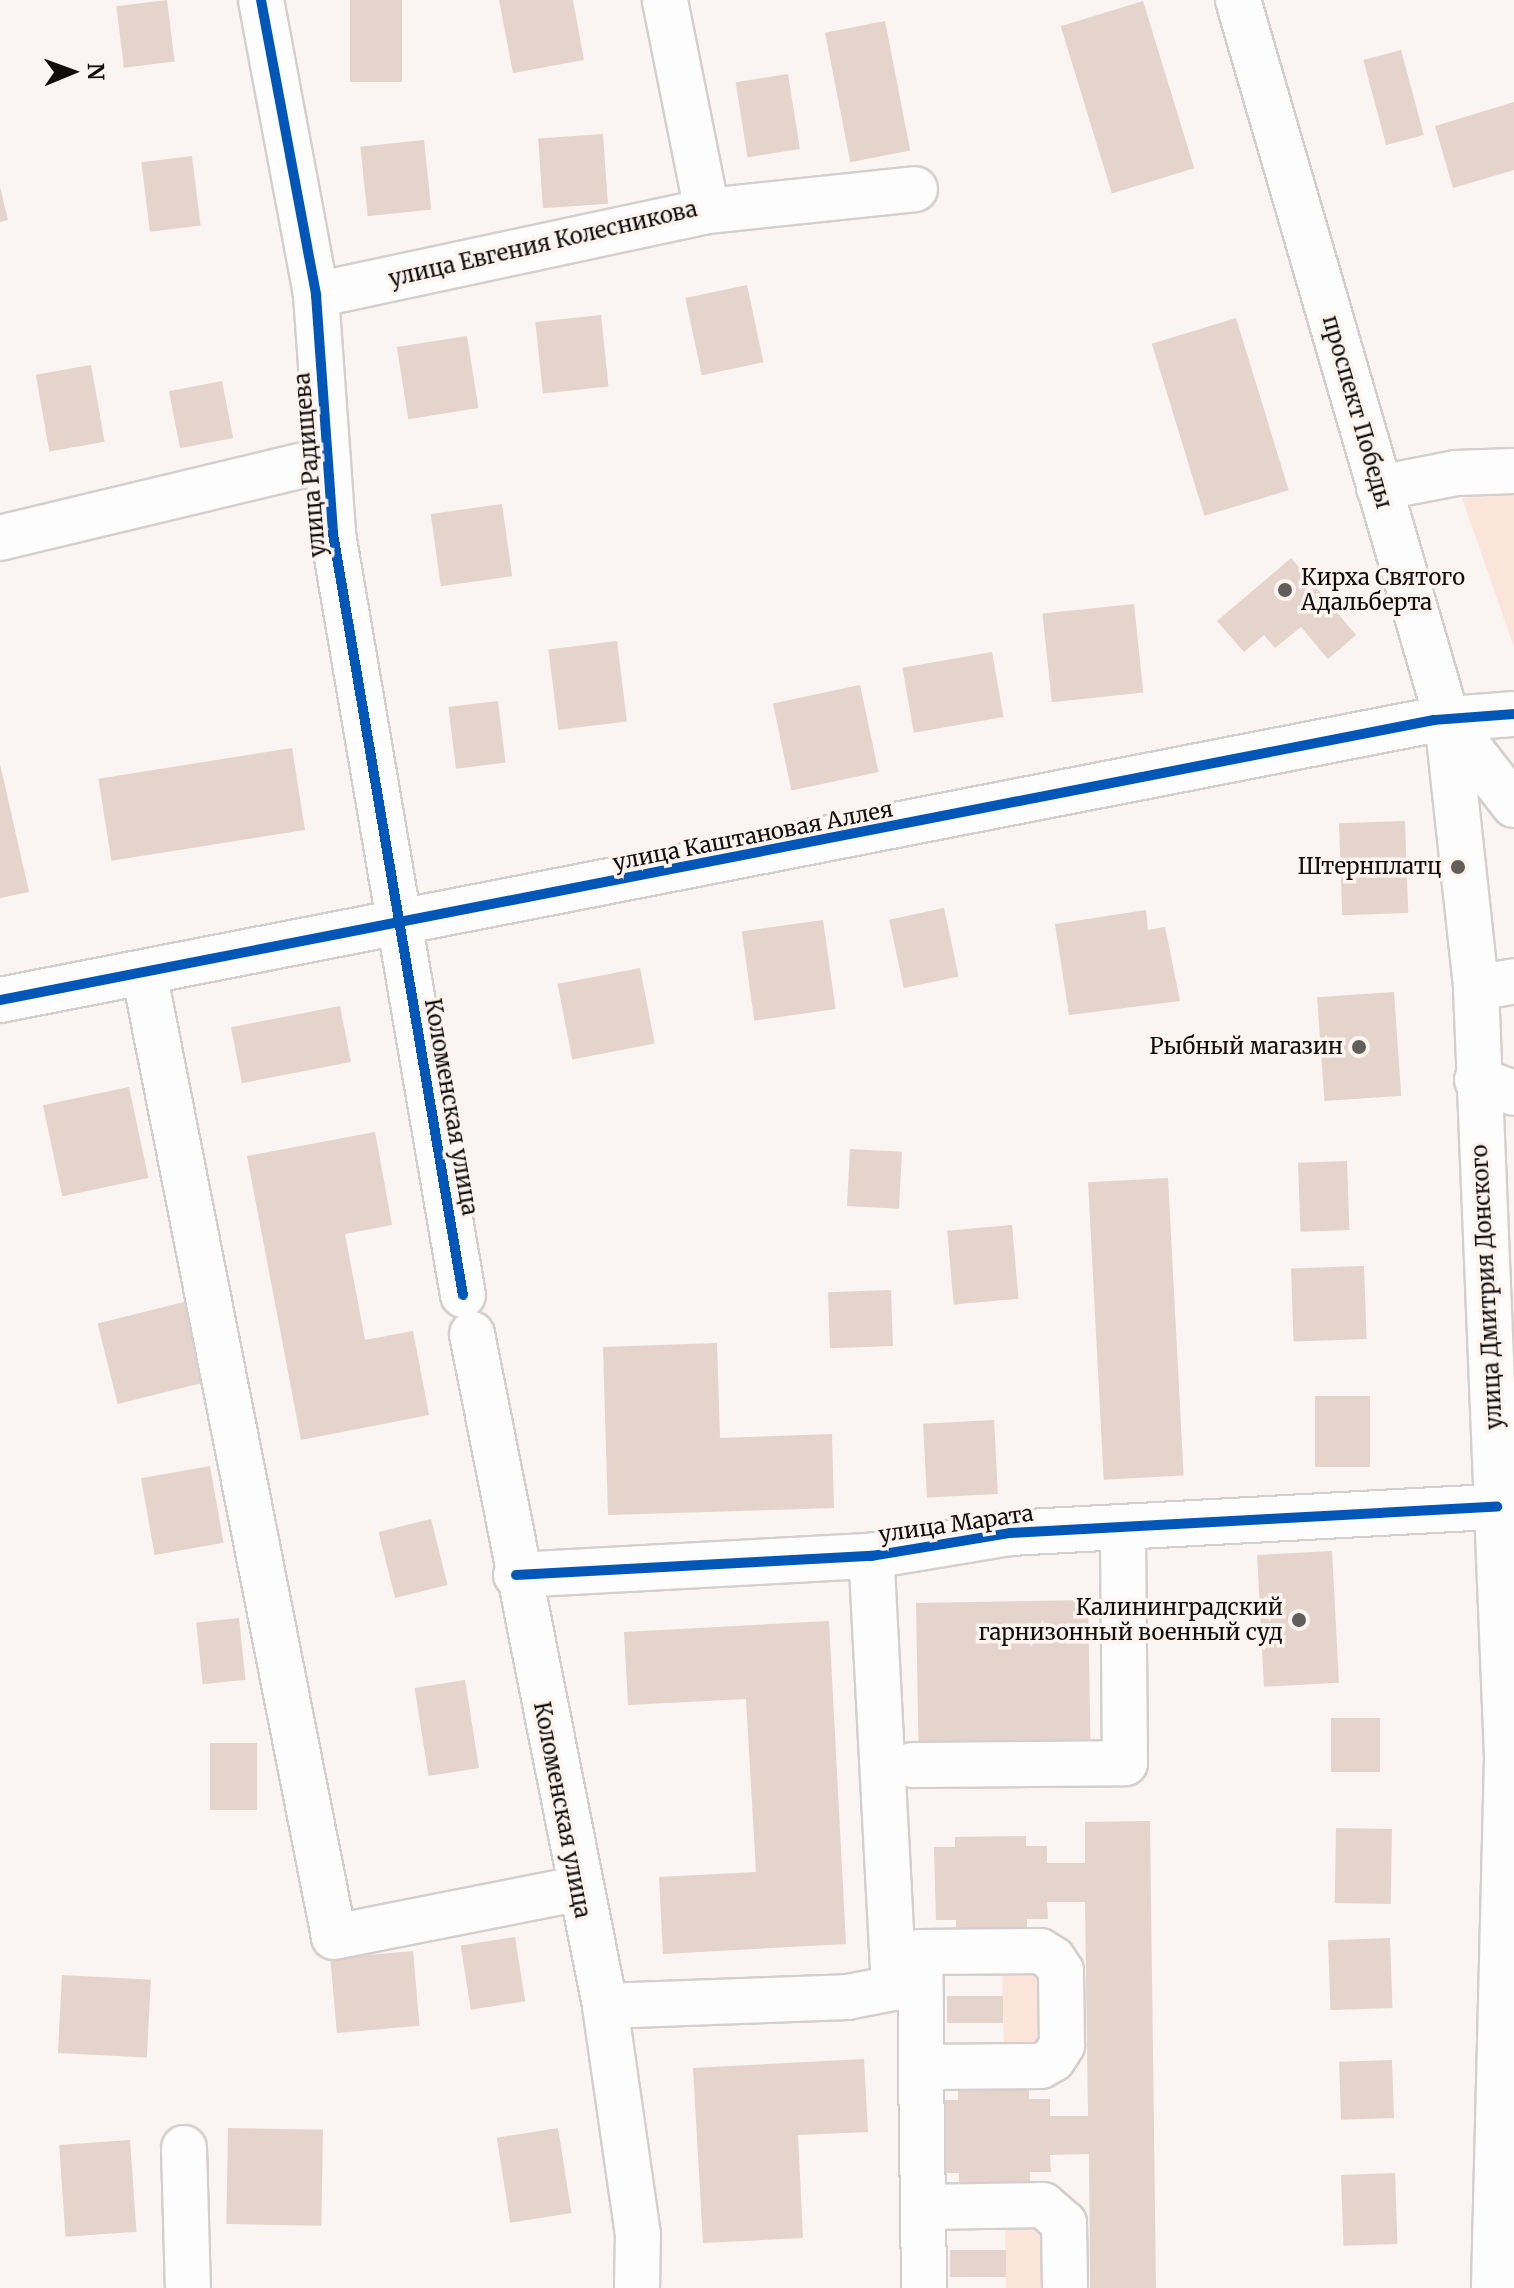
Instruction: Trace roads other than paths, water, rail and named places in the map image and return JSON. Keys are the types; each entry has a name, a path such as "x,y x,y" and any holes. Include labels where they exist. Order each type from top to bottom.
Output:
{"street":[{"name":"улица Радищева","path":"261,0 316,295 333,534 400,926"},
{"name":"улица Евгения Колесникова","path":"316,295 707,211 665,0"},
{"name":"проспект Победы","path":"1238,0 1447,719 1514,805"},
{"path":"707,211 915,189"},
{"path":"0,538 328,459"},
{"path":"1379,488 1456,473 1514,471"},
{"name":"улица Каштановая Аллея","path":"0,1000 145,977 1447,719 1514,714"},
{"name":"улица Дмитрия Донского","path":"1447,719 1495,985 1497,1507 1507,1758 1494,2288"},
{"name":"Коломенская улица","path":"400,926 516,1575 576,1889 605,2006 638,2235 637,2288"},
{"path":"145,977 334,1937 576,1889"},
{"name":"улица Марата","path":"516,1575 871,1556 1010,1533 1497,1507"},
{"path":"912,1765 1125,1763 1123,1527"},
{"path":"871,1556 921,2003 912,2217 933,2272"},
{"path":"912,2217 921,2067 920,1952 1040,1951 1061,1971 1062,2045 1053,2059 1041,2066 921,2067"},
{"path":"605,2006 847,1997 921,2003"},
{"path":"184,2148 188,2288"},
{"path":"912,2217 1043,2205 1064,2223 1065,2288"}],"place":[{"name":"Кирха Святого Адальберта","path":"1285,590"},
{"name":"Штернплатц","path":"1458,867"},
{"name":"Рыбный магазин","path":"1359,1047"},
{"name":"Калининградский гарнизонный военный суд","path":"1299,1620"}]}
